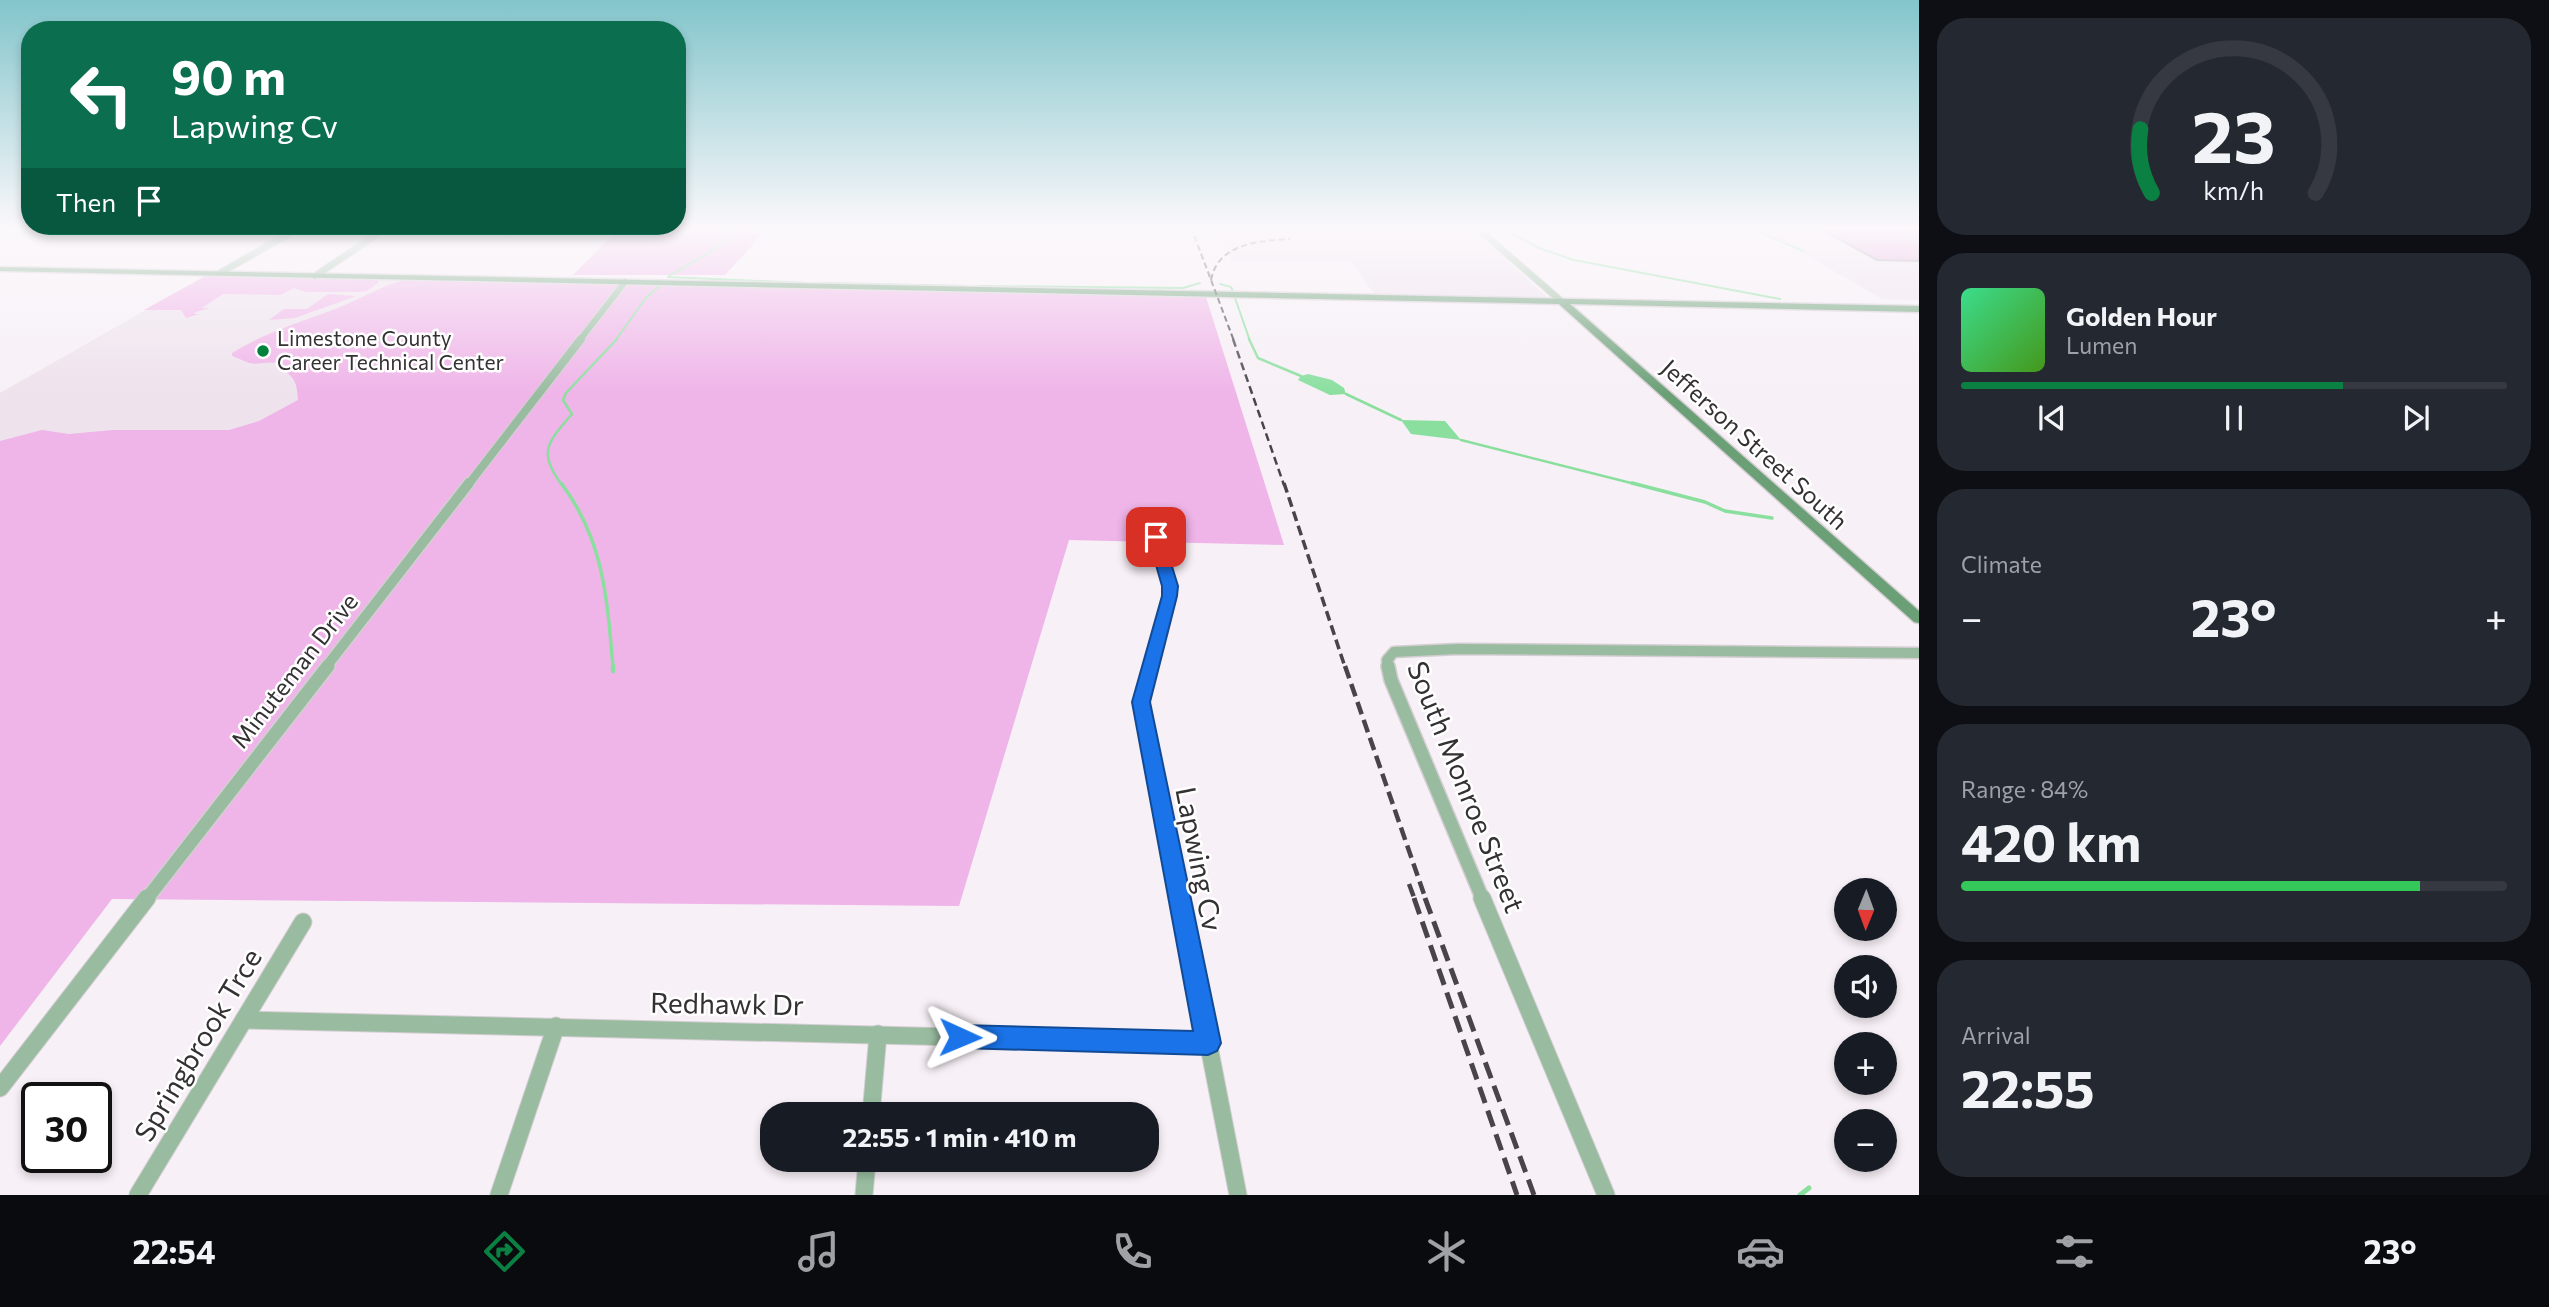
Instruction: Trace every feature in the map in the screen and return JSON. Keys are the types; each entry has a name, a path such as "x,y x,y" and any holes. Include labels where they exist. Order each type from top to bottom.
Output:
{"street":[{"name":"Minuteman Drive","path":"0,1087 624,283"},
{"path":"663,283 1919,309"},
{"path":"1539,283 1561,302"},
{"name":"Jefferson Street South","path":"1561,302 1919,619"},
{"name":"Lapwing Cv","path":"1156,537 1170,586 1170,596 1141,702 1238,1195"},
{"name":"South Monroe Street","path":"1606,1195 1391,680 1387,660 1394,652 1458,649 1919,653"},
{"name":"Springbrook Trce","path":"138,1195 303,922"},
{"name":"Redhawk Dr","path":"244,1020 1208,1043"},
{"path":"499,1195 556,1026"},
{"path":"872,1102 878,1034"},
{"path":"864,1195 866,1172"}],"shaded area":[{"path":"193,283 378,283 367,291 359,292 306,292 294,288 280,295 223,294 202,308 210,308 186,318 181,310 144,310"},
{"name":"Limestone County Career Technical Center","path":"194,283 525,284 339,460 0,455 0,393"},
{"path":"577,283 1206,297 1284,545 1069,540 959,906 112,899 0,1046 0,441 42,430 69,434 113,430 229,430 259,421 298,400 295,382 283,370 285,367 281,364 249,363 232,356 232,353 271,333 338,308 391,284"},
{"path":"1366,283 1531,283 1548,298 1375,295"},
{"path":"1854,283 1919,283 1919,300 1882,299"},
{"path":"328,294 356,296 295,318 269,320 284,309 307,309"},
{"path":"1308,374 1332,380 1344,388 1346,394 1330,395 1298,380"},
{"path":"1401,420 1445,421 1461,440 1411,434"}],"waterway":[{"path":"801,283 806,283"},
{"path":"821,283 965,286"},
{"path":"979,286 1183,288 1200,283"},
{"path":"1694,283 1780,299"},
{"path":"1220,284 1231,287 1233,291"},
{"path":"615,341 645,299 660,285"},
{"path":"1235,298 1250,341"},
{"path":"562,485 554,474 548,455 552,440 572,414 563,400 566,393 617,339"},
{"path":"1249,339 1258,358 1301,376"},
{"path":"1346,394 1401,420"},
{"path":"1461,440 1639,485"},
{"path":"561,483 575,504 595,548 605,593 613,667"},
{"path":"1632,483 1705,502 1725,511 1772,518"},
{"path":"1800,1195 1809,1188"}],"railway":[{"path":"1212,283 1234,341"},
{"path":"1233,339 1284,485"},
{"path":"1284,483 1345,667"},
{"path":"1345,666 1426,900"},
{"path":"1409,884 1415,900"},
{"path":"1414,898 1517,1195"},
{"path":"1425,898 1534,1195"}],"place":[{"name":"Limestone County Career Technical Center","path":"263,351"}],"route":[{"path":"960,1037 1208,1043 1141,702 1144,683 1170,596 1170,586 1156,537"}]}
